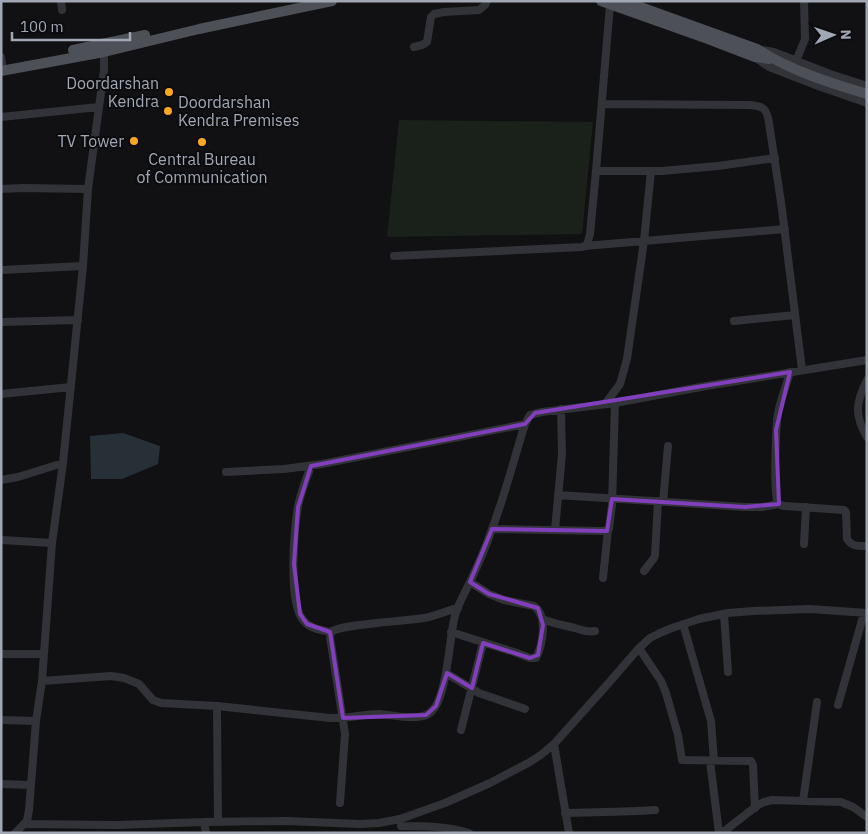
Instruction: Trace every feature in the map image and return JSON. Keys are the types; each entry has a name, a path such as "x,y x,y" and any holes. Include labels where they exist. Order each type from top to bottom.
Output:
{"main road":[{"path":"1,71 298,1"},
{"path":"2,64 104,48 332,1"},
{"path":"624,1 640,4 818,78 867,94"},
{"path":"605,3 708,39 756,53"}],"street":[{"path":"61,1 62,10"},
{"path":"414,46 427,42 431,18 434,14 479,10 487,1"},
{"path":"796,61 804,39 804,1"},
{"path":"585,246 590,234 602,104 605,3"},
{"path":"15,833 28,817 36,721 42,681 52,543 64,463 83,266 88,189 104,70 104,48"},
{"path":"756,53 774,52 867,86"},
{"path":"756,53 769,67 867,103"},
{"path":"1,57 2,64"},
{"path":"602,104 759,106 763,108 768,117 775,158 802,370"},
{"path":"1,117 99,107"},
{"path":"596,171 662,171 775,158"},
{"path":"606,404 620,384 627,359 644,241 651,171"},
{"path":"1,189 88,189"},
{"path":"394,256 585,246 785,229"},
{"path":"1,270 83,266"},
{"path":"734,321 795,315"},
{"path":"1,322 78,320"},
{"path":"42,681 111,676 124,678 138,684 153,700 158,702 330,718 367,715 414,717 426,715 436,706 444,684 455,614 492,529 525,424 530,415 615,403 867,360"},
{"path":"779,504 776,489 776,430 781,402 790,372"},
{"path":"867,380 860,392 857,409 860,424 867,437"},
{"path":"1,394 71,387"},
{"path":"604,578 608,530 611,524 615,403"},
{"path":"555,530 562,454 561,410"},
{"path":"226,472 311,466 525,424"},
{"path":"644,570 655,555 668,446"},
{"path":"1,480 18,477 64,463"},
{"path":"311,466 298,507 294,564 296,600 300,614 307,624 316,629 331,632 335,629 422,618 458,608"},
{"path":"558,495 744,507 762,507 779,504 844,510 846,512 850,543 856,546 867,546"},
{"path":"804,544 806,507"},
{"path":"492,529 608,530"},
{"path":"1,540 52,543"},
{"path":"451,632 530,658 536,658 540,647 543,625 540,611 534,606 504,600 489,594 470,582"},
{"path":"400,826 490,783 542,754 554,744 639,648 650,638 683,624 724,614 769,609 810,609 865,613 838,704"},
{"path":"724,614 728,672"},
{"path":"542,619 584,631 595,631"},
{"path":"683,624 711,721 712,761 721,833"},
{"path":"331,632 330,637 346,739 340,803"},
{"path":"461,730 484,643"},
{"path":"639,648 661,680 666,693 678,735 681,758 683,760 750,761 753,764 754,808"},
{"path":"1,654 44,654"},
{"path":"446,672 485,695 525,709"},
{"path":"803,801 817,702"},
{"path":"217,706 218,822"},
{"path":"1,720 36,721"},
{"path":"554,744 569,833"},
{"path":"1,784 30,784"},
{"path":"721,833 754,808 772,800 841,802 853,807 867,817"},
{"path":"565,813 655,810"},
{"path":"204,822 206,833"},
{"path":"24,824 118,829 204,822 379,823 400,826 426,826 470,833"}],"highlighted area":[{"path":"790,372 776,430 779,504 745,507 612,499 607,531 492,529 470,582 489,594 538,608 543,625 538,655 530,658 483,643 472,688 447,673 436,706 426,715 343,718 330,632 307,624 300,614 294,564 298,507 311,466 525,424 535,413"}],"shaded area":[{"path":"399,120 593,122 582,234 387,237"},
{"path":"123,433 160,446 158,464 122,479 91,479 90,436"}],"place":[{"name":"Doordarshan Kendra","path":"169,92"},
{"name":"Doordarshan Kendra Premises","path":"168,111"},
{"name":"TV Tower","path":"134,141"},
{"name":"Central Bureau of Communication","path":"202,142"}]}
